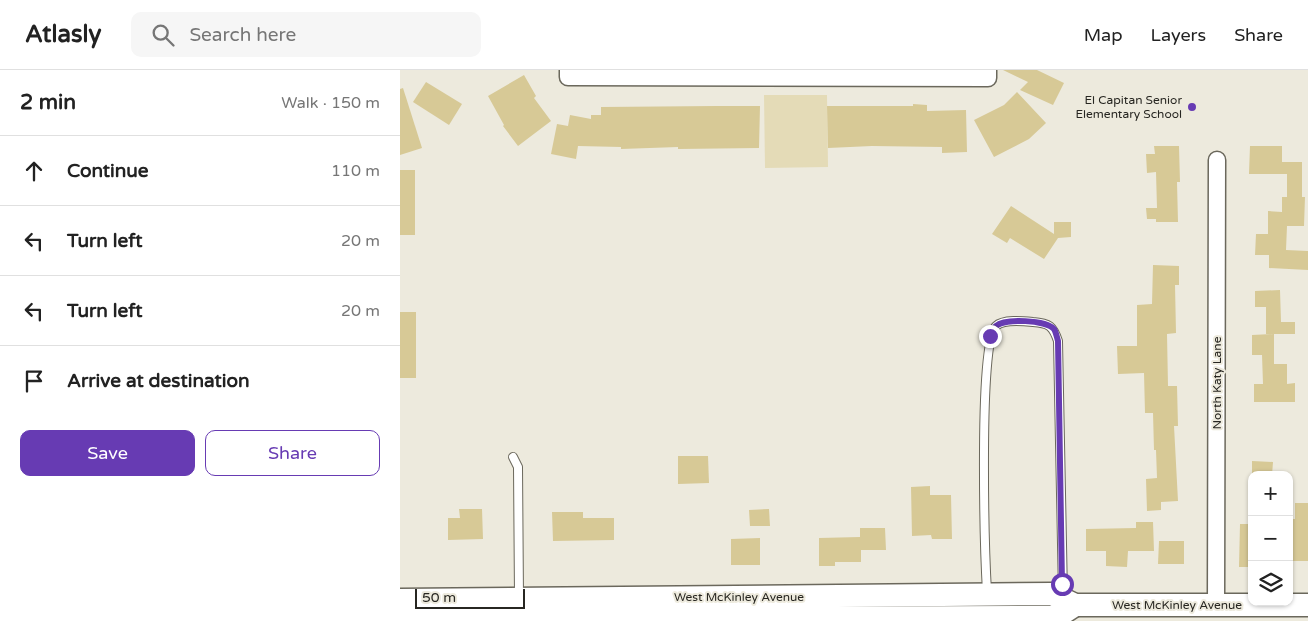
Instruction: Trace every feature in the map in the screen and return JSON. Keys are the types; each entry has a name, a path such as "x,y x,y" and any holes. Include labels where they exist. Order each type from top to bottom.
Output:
{"main road":[{"name":"West McKinley Avenue","path":"400,600 1052,594 1071,609"},
{"name":"West McKinley Avenue","path":"400,619 722,620 1056,617 1071,609 1308,605"}],"street":[{"path":"568,73 988,74"},
{"name":"North Katy Lane","path":"1216,606 1217,160"}],"lane":[{"path":"987,595 984,462 985,395 990,336 995,326 1001,323 1033,322 1045,324 1054,330 1058,341 1071,609"},
{"path":"513,457 518,467 520,599"}],"shaded area":[{"path":"764,95 827,95 828,167 765,168"}],"building":[{"path":"1003,70 1037,70 1064,83 1053,105 1020,90 1028,82"},
{"path":"524,75 536,96 534,98 551,121 518,146 503,126 488,96"},
{"path":"426,82 462,104 449,125 413,102"},
{"path":"403,88 422,148 400,155 400,89"},
{"path":"1017,92 1046,123 1029,139 994,157 974,120 1004,105"},
{"path":"913,104 927,105 927,111 966,110 967,152 942,153 942,147 872,146 828,148 827,106 913,106"},
{"path":"760,106 759,148 678,149 678,147 621,149 621,147 578,146 576,159 551,154 557,124 568,126 570,115 591,119 591,115 601,115 601,107"},
{"path":"1154,146 1179,146 1180,182 1177,182 1178,222 1156,222 1156,219 1147,219 1146,208 1157,208 1156,172 1147,173 1146,154 1155,154"},
{"path":"1250,146 1282,146 1282,162 1302,162 1302,197 1305,197 1304,226 1287,226 1286,250 1308,251 1308,270 1269,268 1269,255 1255,255 1256,234 1268,234 1268,211 1282,212 1282,197 1287,197 1287,174 1249,174"},
{"path":"400,170 415,170 415,235 400,235"},
{"path":"1011,206 1054,234 1054,222 1071,222 1071,237 1058,238 1044,259 1010,238 1007,243 992,234"},
{"path":"1153,265 1179,266 1179,285 1175,285 1176,333 1167,334 1168,386 1177,386 1178,426 1174,426 1178,501 1161,502 1161,510 1147,511 1146,479 1157,478 1153,413 1145,413 1144,373 1118,374 1117,346 1137,346 1137,305 1152,304"},
{"path":"1280,290 1281,322 1295,322 1295,334 1266,334 1266,307 1255,307 1255,291"},
{"path":"400,312 416,312 416,378 400,378"},
{"path":"1274,334 1274,364 1287,364 1287,384 1295,383 1295,402 1254,402 1254,384 1263,384 1262,355 1252,355 1252,335"},
{"path":"678,456 708,456 709,483 678,484"},
{"path":"1252,461 1273,462 1272,471 1252,471"},
{"path":"930,486 930,495 951,495 952,539 932,539 931,535 912,536 911,487"},
{"path":"1295,503 1308,503 1308,561 1293,561 1293,519 1295,519"},
{"path":"459,509 482,509 483,539 448,540 448,518 460,518"},
{"path":"769,509 770,526 750,526 749,510"},
{"path":"552,512 583,512 583,518 614,518 614,540 553,541"},
{"path":"1136,522 1153,522 1154,551 1128,551 1127,567 1106,566 1106,551 1086,551 1086,529 1136,528"},
{"path":"1240,524 1248,524 1248,567 1239,567"},
{"path":"860,528 885,528 886,550 861,550 861,562 835,562 835,566 819,566 819,538 860,537"},
{"path":"760,538 760,565 731,565 731,539"},
{"path":"1159,541 1184,541 1184,564 1158,564"}],"place":[{"name":"El Capitan Senior Elementary School","path":"1192,107"}],"route":[{"path":"990,336 995,326 1001,323 1015,321 1033,322 1045,324 1054,330 1058,341 1062,584"}]}
